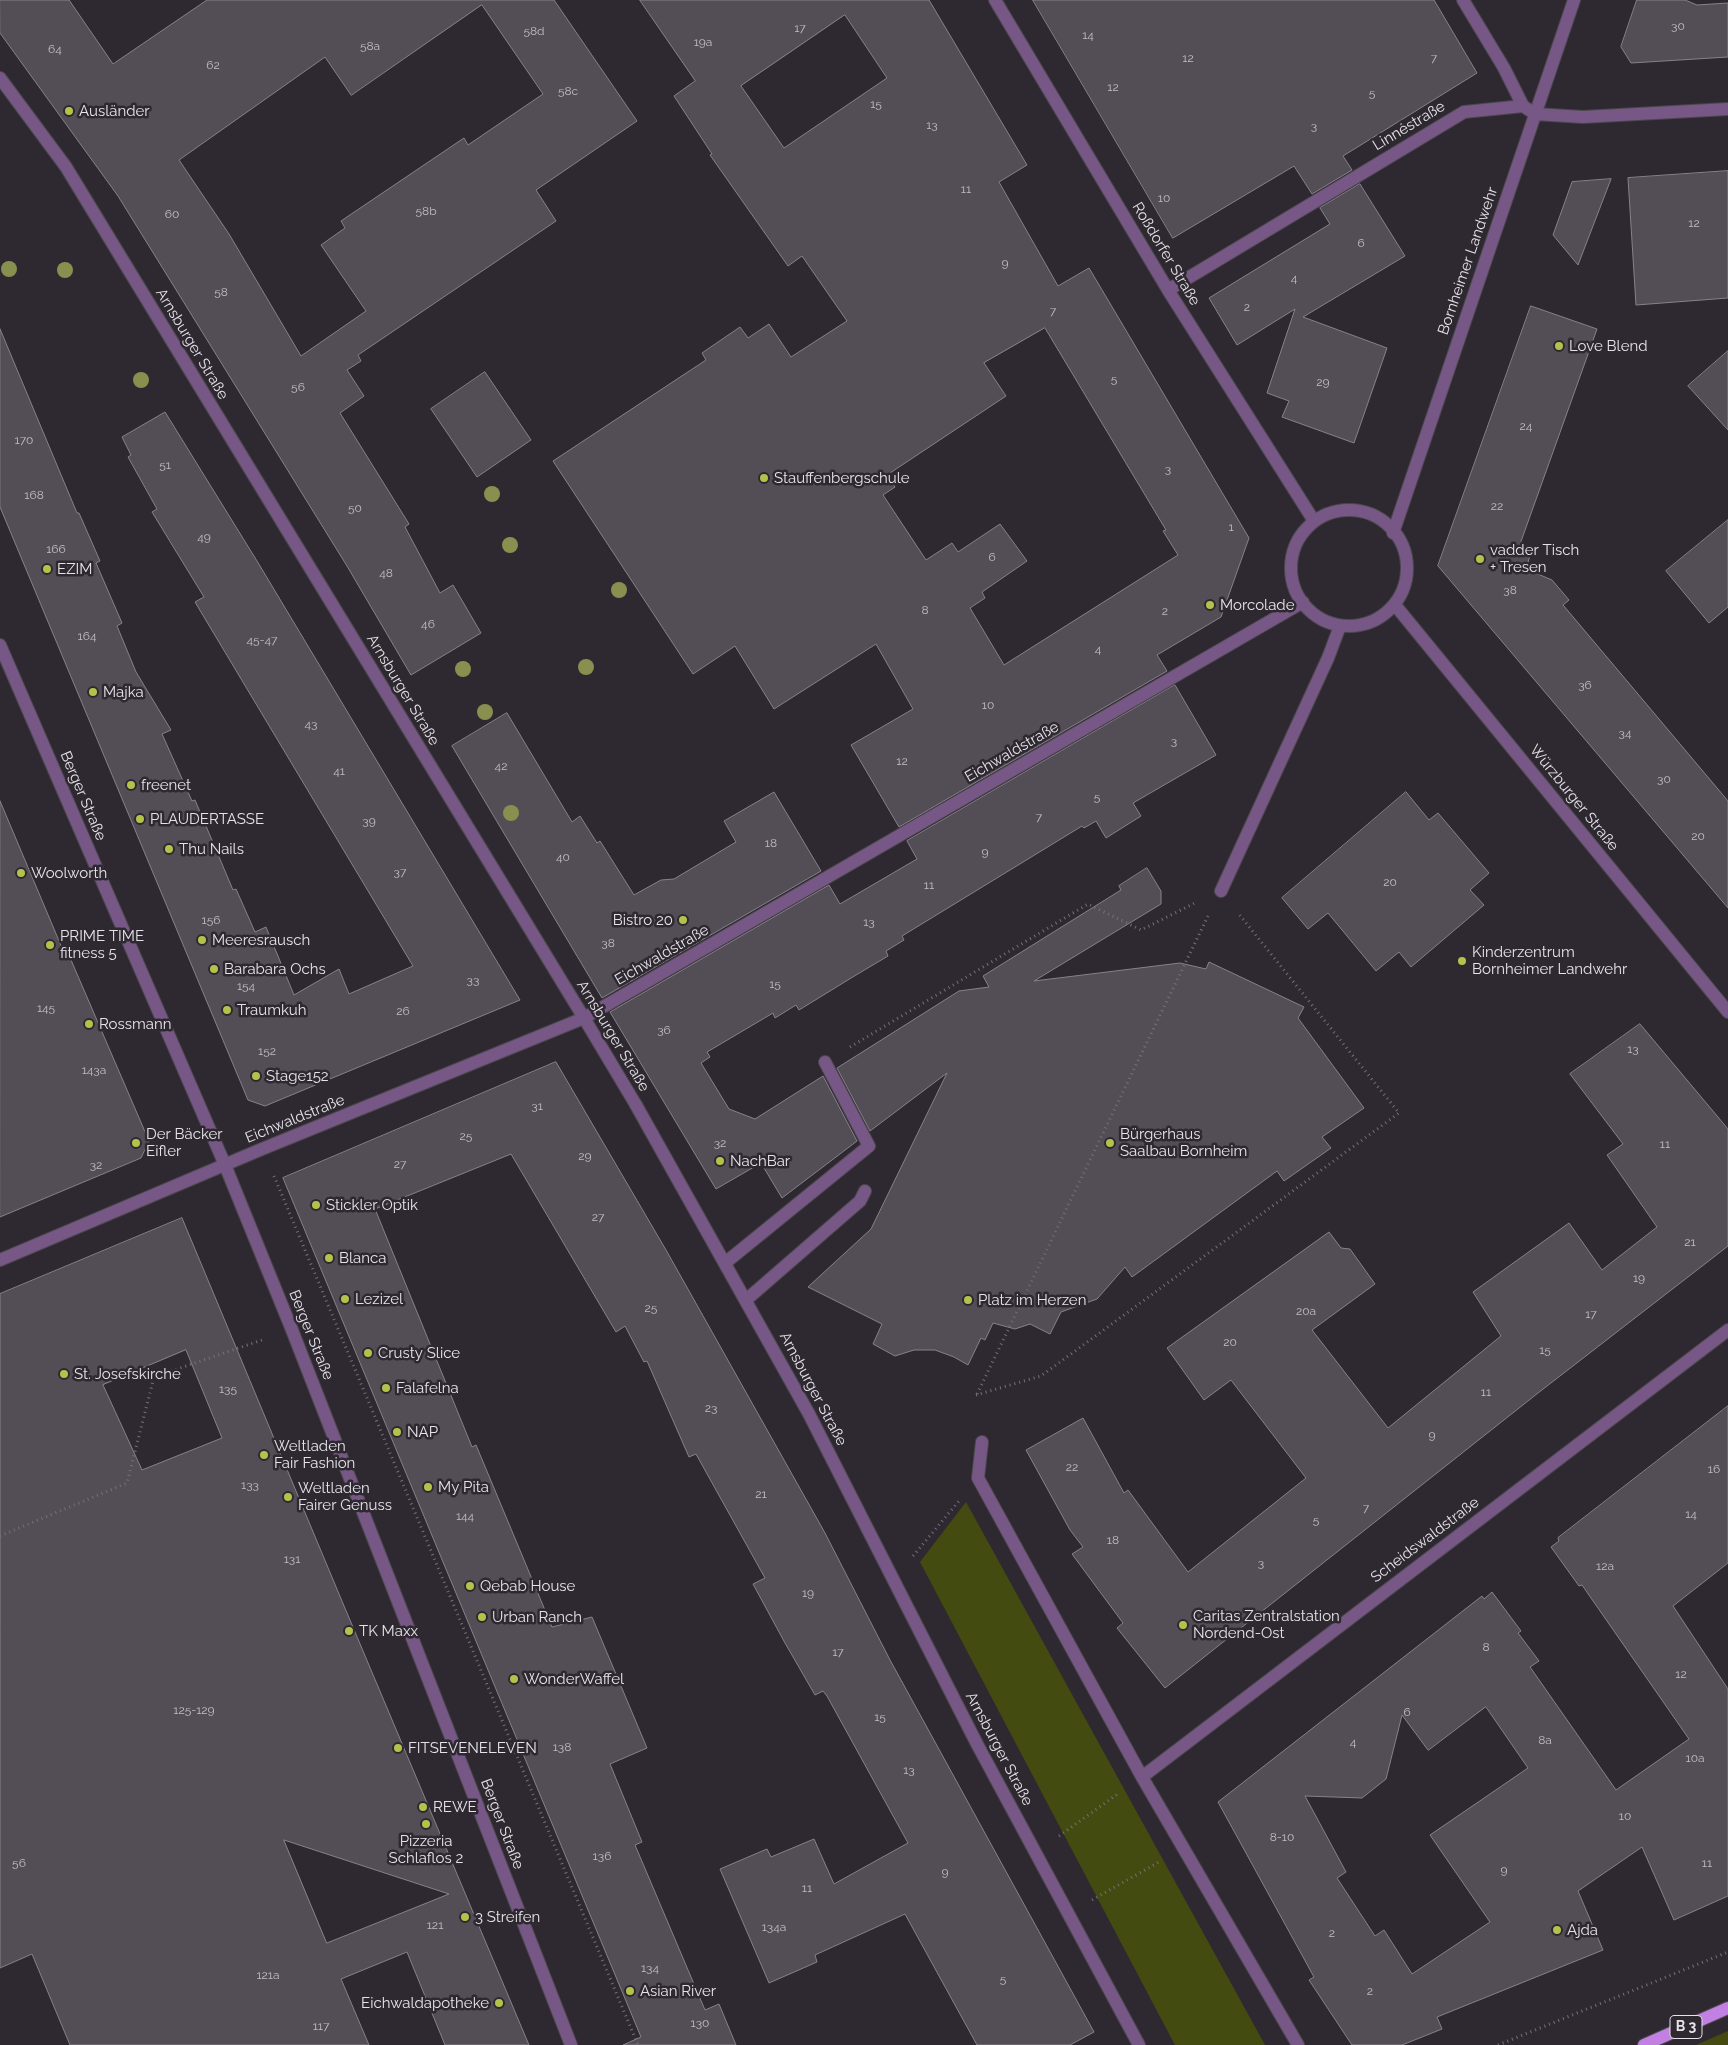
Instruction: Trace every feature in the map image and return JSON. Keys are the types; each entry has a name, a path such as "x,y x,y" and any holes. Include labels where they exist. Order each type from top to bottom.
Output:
{"main road":[{"name":"B 3","path":"1644,2045 1728,2008"}],"street":[{"name":"Roßdorfer Straße","path":"995,0 1168,290 1314,522"},
{"path":"1463,0 1504,68 1523,106 1535,114 1583,117 1728,109"},
{"name":"Bornheimer Landwehr","path":"1392,533 1574,0"},
{"name":"Arnsburger Straße","path":"0,78 66,167 636,1105 809,1414 894,1578 976,1744 1139,2045"},
{"name":"Linnéstraße","path":"1168,290 1464,112 1523,106"},
{"path":"1335,510 1366,511 1386,522 1392,533 1406,556 1405,586 1395,605 1383,616 1365,624 1340,626 1319,619 1303,602 1294,585 1291,563 1295,548 1302,534 1314,522 1335,510"},
{"name":"Eichwaldstraße","path":"0,1260 262,1149 584,1018 1303,602"},
{"name":"Würzburger Straße","path":"1395,605 1728,1012"},
{"path":"1221,891 1328,658 1340,626"},
{"name":"Berger Straße","path":"0,645 224,1165 292,1330 571,2045"},
{"path":"725,1263 869,1146 825,1062"},
{"path":"746,1300 860,1201 864,1191"},
{"name":"Scheidswaldstraße","path":"1142,1777 1728,1330"},
{"path":"982,1442 978,1478 1182,1848 1298,2045"}],"path":[{"path":"1221,891 1399,1113 1041,1376 976,1395 1021,1301 1221,891"},
{"path":"825,1062 1088,904 1141,930 1221,891"},
{"path":"262,1149 638,2045"},
{"path":"0,1536 127,1483 154,1378 292,1330"},
{"path":"894,1578 978,1478"},
{"path":"1036,1853 1142,1777"},
{"path":"1068,1914 1182,1848"},
{"path":"1498,2045 1728,1952"}],"green space":[{"path":"966,1502 1265,2045 1175,2045 920,1562"},
{"path":"1728,2031 1728,2045 1696,2045"}],"building":[{"path":"0,0 69,0 113,64 207,0 554,0 637,121 536,190 556,221 358,355 361,361 347,370 364,396 340,413 409,524 405,527 440,593 453,585 481,633 411,675 347,566 118,196 0,33","holes":["482,5 543,94 468,145 464,138 341,221 345,228 321,245 366,311 301,356 229,234 179,160 325,57 351,95"]},
{"path":"640,0 929,0 1027,165 999,182 1058,286 1089,268 1249,538 1221,617 1157,655 1167,671 899,827 851,745 913,709 876,644 774,709 735,646 693,674 553,461 706,360 702,353 740,327 748,338 769,324 791,357 847,321 802,256 788,266 710,155 712,154 674,96 695,81","holes":["845,15 887,78 784,148 741,86","1045,328 1166,530 1163,531 1178,555 1004,665 970,608 985,598 982,592 1027,561 1000,524 958,552 952,543 926,560 883,495 895,487 887,475 1006,396 984,363"]},
{"path":"1033,0 1434,0 1477,73 1343,156 1352,170 1312,194 1294,166 1173,238"},
{"path":"1637,0 1685,0 1697,5 1728,3 1728,57 1631,63 1621,47"},
{"path":"1728,171 1728,298 1636,305 1628,178"},
{"path":"1611,179 1578,265 1553,235 1572,182"},
{"path":"1360,184 1405,256 1303,317 1387,348 1354,443 1282,417 1289,401 1267,393 1295,309 1237,345 1209,298 1330,224 1320,208"},
{"path":"1531,306 1597,329 1519,547 1531,552 1526,569 1552,580 1569,600 1563,605 1728,801 1728,908 1438,566"},
{"path":"0,329 77,513 79,513 100,561 96,563 122,623 117,626 136,672 171,730 162,734 192,801 195,800 233,890 236,889 255,932 266,927 294,995 339,969 349,994 413,966 195,602 204,597 152,512 157,509 128,457 131,455 122,437 165,412 257,561 520,1000 265,1106 248,1100 0,507"},
{"path":"1728,351 1728,430 1688,386"},
{"path":"485,372 531,440 477,477 431,409"},
{"path":"1728,520 1728,607 1709,623 1666,571"},
{"path":"1175,685 1216,755 1133,803 1141,816 1106,838 1096,821 1084,828 1082,826 902,936 904,940 886,951 888,956 799,1010 796,1005 775,1018 773,1013 707,1052 710,1057 701,1063 729,1109 755,1119 823,1076 857,1141 782,1198 761,1163 716,1189 610,1012 829,885 840,904 917,859 907,841"},
{"path":"507,713 572,822 580,816 597,843 600,841 634,895 661,880 674,879 736,842 724,821 774,792 821,871 602,998 452,746"},
{"path":"1406,792 1429,820 1438,813 1489,873 1470,890 1484,905 1411,967 1399,952 1376,971 1328,913 1308,929 1282,898"},
{"path":"0,801 65,955 68,953 149,1141 141,1158 0,1217"},
{"name":"Bürgerhaus Saalbau Bornheim","path":"1147,868 1161,891 1161,904 1034,981 1180,963 1206,969 1209,962 1304,1007 1298,1018 1364,1108 1322,1137 1331,1148 1284,1181 1277,1171 1132,1277 1125,1267 1097,1299 1061,1312 1050,1334 1030,1324 1015,1329 993,1323 985,1340 981,1338 968,1365 935,1350 914,1350 895,1356 873,1344 882,1324 808,1287 871,1229 947,1073 870,1131 837,1068 959,991 989,987 983,976 1121,890 1119,886"},
{"path":"1640,1024 1728,1129 1728,1246 1538,1393 1165,1688 1117,1628 1123,1623 1072,1554 1083,1547 1070,1530 1026,1450 1083,1418 1124,1493 1128,1490 1188,1572 1306,1478 1231,1380 1204,1400 1167,1348 1329,1232 1341,1248 1350,1249 1375,1284 1312,1330 1388,1428 1501,1336 1473,1292 1569,1223 1602,1270 1657,1227 1607,1155 1623,1144 1570,1074"},
{"path":"556,1062 666,1250 825,1533 890,1660 1094,2032 1070,2045 977,2045 905,1914 815,1955 817,1962 769,1983 720,1869 767,1849 771,1857 814,1839 834,1884 908,1843 827,1696 823,1691 815,1695 753,1584 765,1578 696,1454 689,1457 647,1361 644,1362 625,1326 616,1332 511,1154 375,1209 472,1447 476,1445 552,1627 592,1617 647,1748 610,1764 642,1842 635,1845 705,2010 719,2004 736,2045 623,2045 641,2037 283,1178"},
{"path":"182,1218 529,2045 445,2045 407,1952 341,1979 369,2045 70,2045 32,1954 0,1968 0,1294","holes":["186,1350 222,1438 142,1470 103,1385","284,1840 449,1894 327,1943"]},
{"path":"1728,1406 1728,1563 1673,1606 1728,1689 1728,1896 1674,1920 1642,1847 1578,1891 1603,1950 1437,2017 1442,2029 1402,2045 1352,2045 1309,1980 1314,1977 1218,1802 1482,1596 1484,1599 1492,1592 1521,1631 1518,1633 1539,1661 1530,1667 1616,1790 1689,1739 1582,1585 1579,1586 1551,1547 1559,1541 1558,1538","holes":["1486,1707 1528,1768 1430,1835 1490,1922 1412,1974 1384,1930 1375,1936 1337,1878 1346,1872 1305,1796 1362,1798 1386,1779 1402,1715 1428,1750"]}],"place":[{"name":"Ausländer","path":"69,111"},
{"name":"Love Blend","path":"1559,346"},
{"name":"Stauffenbergschule","path":"764,478"},
{"name":"vadder Tisch + Tresen","path":"1480,559"},
{"name":"EZIM","path":"47,569"},
{"name":"Morcolade","path":"1210,605"},
{"name":"Majka","path":"93,692"},
{"name":"freenet","path":"131,785"},
{"name":"PLAUDERTASSE","path":"140,819"},
{"name":"Thu Nails","path":"169,849"},
{"name":"Woolworth","path":"21,873"},
{"name":"Bistro 20","path":"683,920"},
{"name":"Meeresrausch","path":"202,940"},
{"name":"PRIME TIME fitness 5","path":"50,945"},
{"name":"Kinderzentrum Bornheimer Landwehr","path":"1462,961"},
{"name":"Barabara Ochs","path":"214,969"},
{"name":"Traumkuh","path":"227,1010"},
{"name":"Rossmann","path":"89,1024"},
{"name":"Stage152","path":"256,1076"},
{"name":"Der Bäcker Eifler","path":"136,1143"},
{"name":"Bürgerhaus Saalbau Bornheim","path":"1110,1143"},
{"name":"NachBar","path":"720,1161"},
{"name":"Stickler Optik","path":"316,1205"},
{"name":"Blanca","path":"329,1258"},
{"name":"Lezizel","path":"345,1299"},
{"name":"Platz im Herzen","path":"968,1300"},
{"name":"Crusty Slice","path":"368,1353"},
{"name":"St. Josefskirche","path":"64,1374"},
{"name":"Falafelna","path":"386,1388"},
{"name":"NAP","path":"397,1432"},
{"name":"Weltladen Fair Fashion","path":"264,1455"},
{"name":"My Pita","path":"428,1487"},
{"name":"Weltladen Fairer Genuss","path":"288,1497"},
{"name":"Qebab House","path":"470,1586"},
{"name":"Urban Ranch","path":"482,1617"},
{"name":"Caritas Zentralstation Nordend-Ost","path":"1183,1625"},
{"name":"TK Maxx","path":"349,1631"},
{"name":"WonderWaffel","path":"514,1679"},
{"name":"FITSEVENELEVEN","path":"398,1748"},
{"name":"REWE","path":"423,1807"},
{"name":"Pizzeria Schlaflos 2","path":"426,1824"},
{"name":"3 Streifen","path":"465,1917"},
{"name":"Ajda","path":"1557,1930"},
{"name":"Asian River","path":"630,1991"},
{"name":"Eichwaldapotheke","path":"499,2003"}]}
